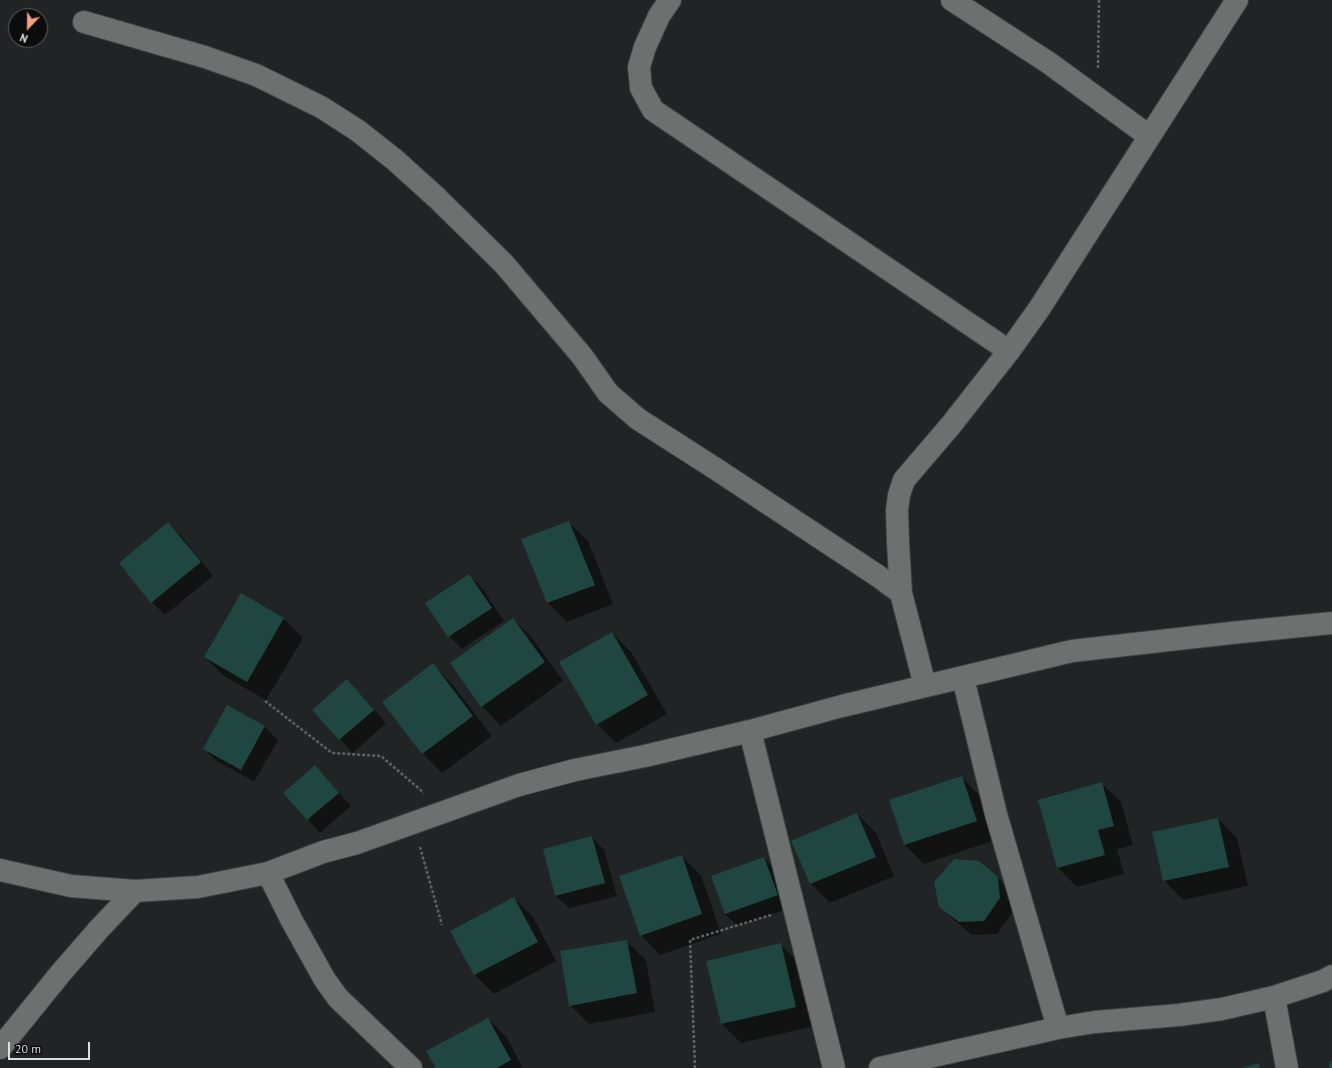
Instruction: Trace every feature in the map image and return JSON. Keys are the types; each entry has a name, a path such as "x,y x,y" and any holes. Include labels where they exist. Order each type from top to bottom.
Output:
{"street":[{"path":"670,0 656,22 645,47 639,67 641,88 653,110 1009,351"},
{"path":"952,0 1049,63 1149,136"},
{"path":"925,686 901,593 897,510 899,495 904,480 1009,351 1039,309 1237,0"},
{"path":"84,22 205,57 256,75 321,108 357,130 395,160 437,198 504,264 582,356 608,393 638,419 878,576 901,593"},
{"path":"0,870 71,886 135,890 198,887 268,873 323,852 357,842 519,785 575,770 645,756 750,731 842,706 1072,651 1332,623"},
{"path":"963,678 996,814 1058,1028"},
{"path":"750,731 834,1068"},
{"path":"268,873 314,961 338,998 410,1068"},
{"path":"0,1048 60,974 135,890"},
{"path":"880,1068 1058,1028 1094,1022 1179,1015 1222,1009 1274,997 1322,981 1332,976"},
{"path":"1274,997 1287,1068"}],"path":[{"path":"1098,99 1099,0"},
{"path":"265,702 332,753 382,756 446,811"},
{"path":"397,828 418,841 442,925"},
{"path":"695,1068 690,940 793,908"}],"building":[{"path":"569,521 595,585 547,603 521,539"},
{"path":"168,522 201,562 151,603 119,563"},
{"path":"469,574 492,608 448,637 425,603"},
{"path":"241,593 284,618 247,682 204,657"},
{"path":"513,618 545,662 481,707 450,663"},
{"path":"612,632 648,695 596,725 559,662"},
{"path":"433,663 473,716 422,754 382,702"},
{"path":"347,679 374,710 339,740 312,710"},
{"path":"227,705 265,726 241,770 203,749"},
{"path":"315,765 339,793 307,820 283,793"},
{"path":"962,776 977,821 904,845 889,800"},
{"path":"1102,782 1114,826 1098,830 1105,855 1057,868 1038,800"},
{"path":"857,813 876,857 810,884 791,841"},
{"path":"1218,818 1229,867 1163,881 1152,832"},
{"path":"592,836 605,883 555,896 543,849"},
{"path":"682,855 702,914 640,936 619,876"},
{"path":"764,857 778,895 725,914 711,876"},
{"path":"954,859 979,861 998,877 1000,898 984,921 959,922 939,907 934,882"},
{"path":"514,897 538,942 474,975 450,931"},
{"path":"627,940 637,993 569,1006 560,951"},
{"path":"781,943 796,1007 721,1024 706,961"},
{"path":"488,1018 511,1060 497,1068 436,1068 426,1051"},
{"path":"1330,1061 1332,1061 1332,1068 1329,1068"},
{"path":"1259,1063 1260,1068 1242,1068"}]}
